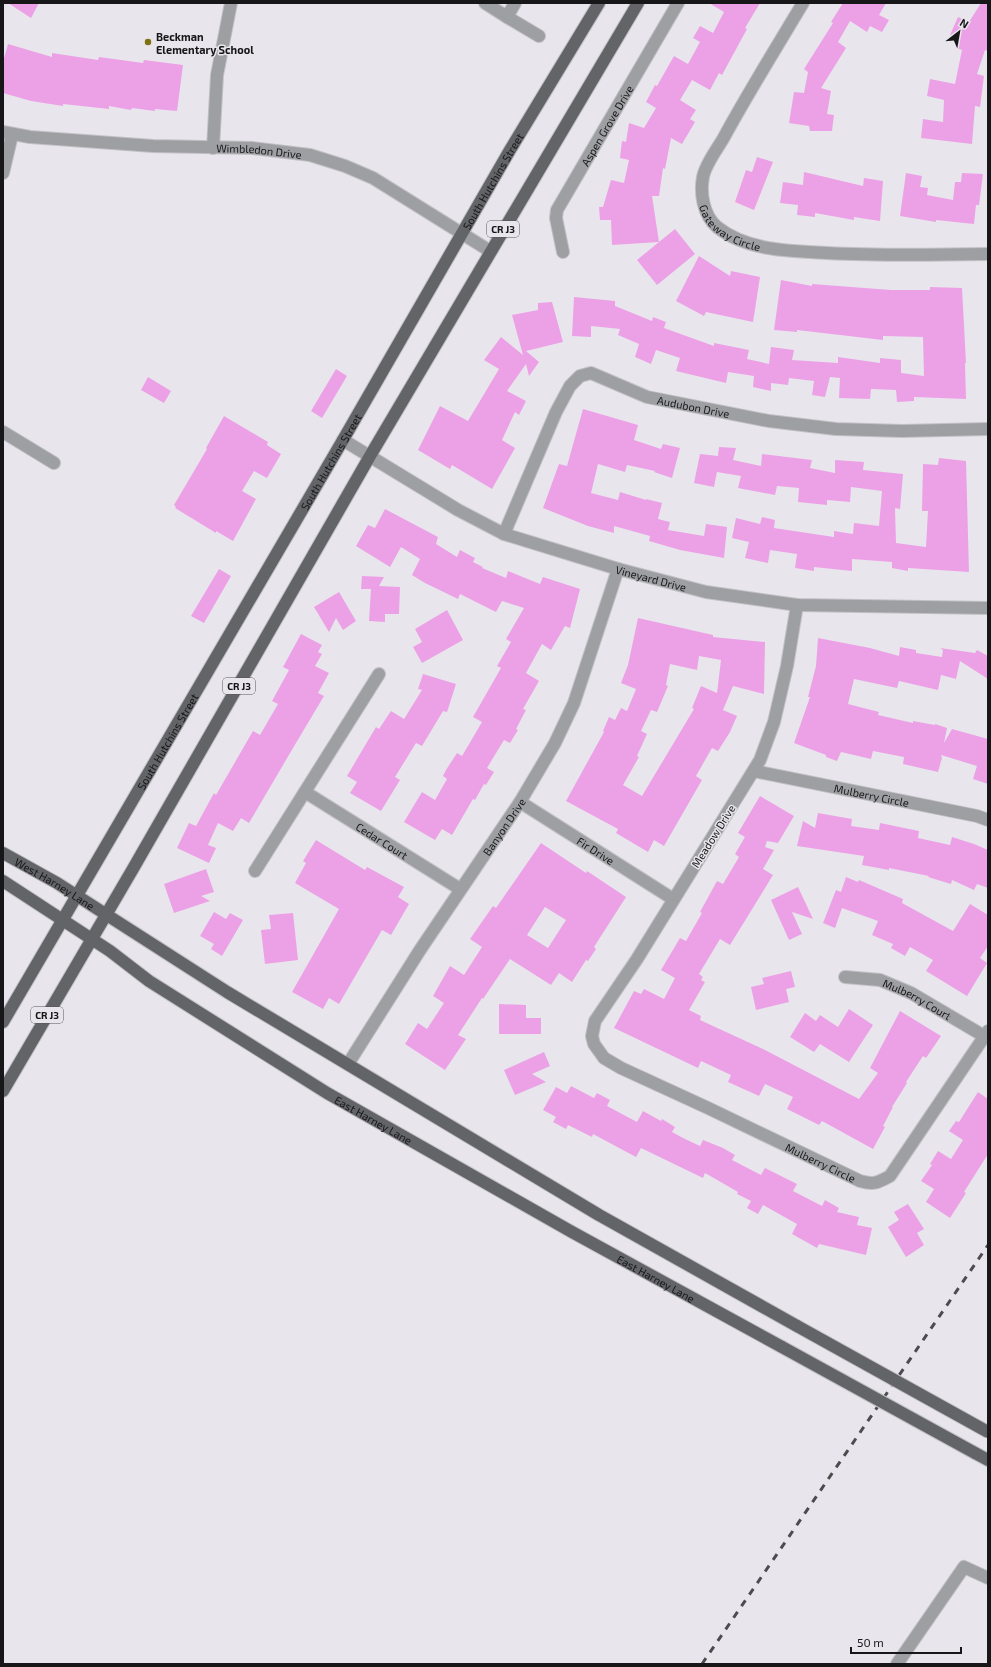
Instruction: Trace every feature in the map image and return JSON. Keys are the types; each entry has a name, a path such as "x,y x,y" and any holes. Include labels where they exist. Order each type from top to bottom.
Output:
{"main road":[{"name":"South Hutchins Street","path":"62,920 169,741 344,440 462,233 599,3"},
{"name":"CR J3","path":"3,1090 106,915 370,456 638,3"},
{"name":"West Harney Lane","path":"3,853 55,882 227,992 348,1064"},
{"path":"3,881 91,940"},
{"name":"CR J3","path":"3,1022 62,920"},
{"name":"East Harney Lane","path":"91,940 149,981 327,1093 572,1232 988,1460"},
{"path":"348,1064 599,1215 988,1432"}],"street":[{"path":"213,148 217,75 232,3"},
{"path":"485,3 539,36"},
{"path":"507,17 515,3"},
{"name":"Aspen Grove Drive","path":"563,252 556,218 557,210 678,3"},
{"name":"Gateway Circle","path":"802,3 733,120 704,174 701,190 706,211 716,226 733,237 754,245 798,251 878,256 988,254"},
{"path":"3,173 8,133"},
{"name":"Wimbledon Drive","path":"8,133 154,146 252,148 310,155 345,166 373,178 490,251"},
{"name":"Audubon Drive","path":"504,534 556,412 570,386 580,376 591,373 647,397 769,421 836,429 902,431 988,429"},
{"path":"3,432 54,463"},
{"name":"Vineyard Drive","path":"344,440 458,510 504,534 618,569 706,592 797,605 988,608"},
{"name":"Banyon Drive","path":"348,1064 460,889 520,802 555,742 574,702 618,569"},
{"name":"Meadow Drive","path":"598,1049 594,1044 592,1036 595,1021 637,959 672,899 760,760 774,722 788,666 797,605"},
{"path":"255,871 378,674"},
{"name":"Mulberry Circle","path":"754,771 977,816 988,820"},
{"name":"Cedar Court","path":"305,792 460,889"},
{"name":"Fir Drive","path":"520,802 672,899"},
{"name":"Mulberry Court","path":"845,977 880,980 911,993 986,1034"},
{"name":"Mulberry Circle","path":"598,1049 604,1058 621,1068 860,1181 870,1184 877,1183 890,1176 986,1034"},
{"path":"897,1664 964,1567 988,1578"}],"building":[{"path":"8,3 39,3 31,18"},
{"path":"709,3 760,3 745,28 747,29 722,75 719,73 710,90 692,80 680,100 696,110 690,119 695,122 682,144 671,138 665,169 663,168 659,196 652,196 659,242 612,245 611,220 600,220 599,207 603,207 611,180 624,183 629,160 620,158 622,141 626,142 629,123 644,128 656,108 646,102 674,56 688,64 700,42 693,38 700,26 713,33 724,12"},
{"path":"843,3 886,3 879,15 889,20 882,32 870,26 867,32 850,21 838,42 846,48 821,88 831,91 827,114 834,115 832,131 810,131 809,126 789,123 794,92 804,93 808,72 804,69 833,23 831,22"},
{"path":"981,3 988,3 988,51 985,50 977,74 984,76 980,107 975,106 972,144 921,138 923,119 943,122 944,100 927,96 930,79 955,84 962,50 956,48 960,40 950,35 958,17 969,22"},
{"path":"8,44 52,57 52,53 98,60 99,57 143,63 144,60 183,65 177,111 155,109 155,111 132,108 131,110 109,106 109,109 63,104 63,106 31,101 3,93 3,62"},
{"path":"757,157 773,162 754,210 735,202 746,170 752,172"},
{"path":"804,172 863,186 864,178 883,181 880,221 854,217 854,220 815,213 815,217 797,215 798,205 780,203 783,182 803,185"},
{"path":"906,173 922,176 920,187 928,188 927,195 953,200 955,182 961,182 962,173 983,174 979,205 976,205 974,224 936,220 936,222 900,216"},
{"path":"675,229 695,254 657,285 637,260"},
{"path":"699,256 730,276 731,271 760,277 753,322 706,312 704,316 676,301"},
{"path":"781,280 812,286 812,284 891,290 930,290 930,287 962,288 966,363 966,399 914,397 914,401 897,402 896,390 871,389 870,399 839,398 840,378 830,377 825,397 812,395 814,381 789,378 788,385 771,383 771,391 753,387 754,376 728,372 726,383 676,371 680,358 656,350 651,364 635,357 639,344 618,335 620,329 591,326 591,337 572,336 574,297 615,301 615,306 652,321 653,317 666,322 664,328 714,346 714,343 749,350 747,359 769,364 771,347 794,350 792,360 838,363 838,357 880,363 880,358 901,360 901,373 924,376 923,337 883,336 883,340 797,330 797,332 774,330"},
{"path":"552,302 563,342 526,351 539,362 529,376 526,364 507,391 526,401 519,415 515,412 502,440 515,448 492,489 452,465 450,469 418,450 440,406 468,421 499,369 484,360 501,337 523,355 512,315 538,310 538,303"},
{"path":"336,369 347,376 322,418 311,411"},
{"path":"148,377 171,391 164,403 141,390"},
{"path":"583,409 638,425 634,440 661,449 663,444 680,448 672,478 654,472 655,471 627,465 625,472 598,464 591,493 618,500 620,492 662,503 658,519 670,522 668,530 704,536 706,524 727,527 724,558 680,550 649,541 650,536 614,526 614,533 588,526 543,508 559,464 567,466"},
{"path":"224,416 268,442 267,445 281,454 267,478 254,471 242,491 256,499 233,541 216,531 216,533 175,508 176,507 174,505 207,449 206,448"},
{"path":"719,447 736,448 733,460 761,466 762,454 812,460 810,468 835,473 835,460 864,462 863,470 903,474 900,509 895,508 896,543 926,547 928,511 922,511 923,464 938,465 939,458 966,461 969,572 908,568 908,571 892,568 892,562 852,559 852,571 814,567 814,571 795,568 797,554 770,550 768,563 745,558 749,542 732,538 736,518 760,524 762,517 775,520 774,528 834,537 834,531 853,534 854,523 879,526 882,491 851,487 850,502 827,500 827,505 798,502 799,488 777,486 775,495 738,488 741,476 717,472 714,487 694,483 700,454 718,456"},
{"path":"385,509 438,537 436,544 457,557 460,550 475,558 473,562 483,567 482,568 506,578 508,571 540,584 543,577 580,589 570,628 565,626 551,650 542,644 526,673 539,681 523,709 526,710 516,729 518,730 510,743 504,740 487,768 494,772 486,785 484,784 475,800 473,799 452,835 442,829 435,840 404,822 422,792 435,800 447,779 443,776 446,770 457,753 462,756 482,722 473,717 501,668 497,666 511,642 506,639 524,608 502,601 496,612 460,594 458,599 425,583 412,575 420,559 401,547 390,567 356,546 368,525 375,528"},
{"path":"219,569 231,576 204,623 191,616"},
{"path":"362,576 384,577 379,586 400,587 399,614 385,614 385,622 369,621 371,589 361,589"},
{"path":"339,592 356,621 343,630 336,618 329,632 314,607"},
{"path":"447,610 463,640 422,663 413,647 422,642 415,629"},
{"path":"638,618 713,635 713,637 765,642 764,694 733,686 723,710 737,716 730,732 718,751 712,748 696,776 702,780 664,846 654,840 648,852 616,833 618,829 566,801 604,732 603,731 609,717 615,720 621,708 627,711 636,689 621,683 628,665","holes":["699,656 721,660 717,693 701,686 692,708 694,709 642,796 623,785 639,757 637,756 647,734 641,731 651,710 657,712 668,686 666,685 670,664 697,670"]},
{"path":"301,634 322,645 318,652 322,654 315,666 329,673 318,693 324,696 249,823 241,818 233,831 218,823 208,845 216,848 209,863 177,848 189,823 196,826 214,793 216,795 253,731 260,735 278,704 272,701 289,670 283,667"},
{"path":"818,638 870,648 899,656 900,647 916,650 916,653 942,657 943,650 940,648 975,653 977,650 988,656 988,679 960,661 956,679 941,675 938,690 899,681 897,688 854,679 848,704 879,712 878,715 913,723 913,721 935,724 947,728 944,743 952,729 988,739 988,784 973,779 977,766 941,755 942,758 938,772 903,764 904,757 873,751 871,759 841,752 837,761 826,757 826,755 794,743 810,697 808,697 816,666"},
{"path":"423,674 456,684 447,712 443,711 422,746 416,743 395,777 400,780 381,811 350,793 357,782 347,776 376,727 379,729 391,711 404,719 422,690 418,689"},
{"path":"760,796 794,816 778,843 767,841 765,847 774,850 763,869 773,875 730,945 720,939 699,974 703,977 701,980 705,982 689,1010 701,1016 700,1020 765,1050 859,1099 878,1073 870,1068 900,1011 941,1036 926,1058 923,1056 906,1082 907,1083 892,1107 883,1126 885,1127 873,1149 822,1121 819,1125 787,1109 793,1097 765,1084 759,1096 728,1082 731,1075 701,1061 698,1068 614,1028 634,991 641,994 644,989 664,999 675,978 661,970 680,938 686,941 702,913 700,912 717,881 723,884 739,857 735,854 745,837 738,833"},
{"path":"818,813 852,819 851,826 879,830 880,823 919,831 918,838 950,845 952,837 988,850 988,888 977,884 974,890 952,880 951,884 928,877 929,876 889,868 889,870 862,865 864,856 797,846 803,821 815,828"},
{"path":"316,840 365,870 367,867 404,887 398,897 409,904 391,935 382,930 339,1004 329,998 323,1009 292,992 339,909 295,883 306,863 303,861"},
{"path":"541,843 626,897 594,947 596,949 588,961 586,960 572,982 559,973 551,985 510,959 458,1035 466,1039 445,1070 405,1044 418,1023 427,1029 444,1003 433,996 450,966 464,975 482,947 470,939 493,906 496,908","holes":["545,907 566,920 548,948 527,935"]},
{"path":"206,869 214,892 201,896 210,901 174,913 164,884"},
{"path":"846,877 858,882 859,880 903,899 902,903 953,931 970,904 988,915 988,946 980,958 987,963 967,996 926,971 933,960 910,947 905,956 891,948 893,944 872,935 878,921 842,908 835,928 823,923 836,890 841,892"},
{"path":"798,887 813,919 792,912 802,934 789,940 771,900"},
{"path":"214,912 226,919 230,913 243,920 222,956 211,949 214,944 200,936"},
{"path":"293,913 298,960 265,964 261,930 271,929 269,915"},
{"path":"791,971 795,987 786,989 789,1002 756,1010 751,987 764,984 762,978"},
{"path":"499,1004 526,1005 526,1018 541,1018 541,1034 499,1034"},
{"path":"849,1009 873,1025 849,1062 820,1044 814,1052 790,1037 805,1013 816,1021 820,1015 838,1027"},
{"path":"544,1052 550,1066 532,1074 546,1082 515,1095 504,1070"},
{"path":"571,1086 594,1098 597,1093 610,1100 607,1106 637,1122 643,1111 661,1121 662,1119 675,1127 672,1132 683,1138 700,1146 703,1140 723,1148 735,1155 732,1160 761,1175 765,1168 797,1184 793,1191 822,1206 825,1200 839,1208 837,1212 859,1217 857,1225 872,1228 866,1255 819,1244 817,1248 792,1234 797,1224 763,1205 758,1214 747,1208 751,1201 737,1194 738,1192 705,1173 703,1178 641,1148 636,1157 593,1134 592,1137 568,1125 566,1129 553,1122 556,1117 543,1110 556,1087 567,1093"},
{"path":"978,1092 988,1099 988,1154 964,1192 966,1193 950,1218 926,1202 934,1189 921,1181 932,1165 930,1164 938,1151 951,1159 963,1140 949,1131 956,1121 959,1122"},
{"path":"908,1204 924,1229 917,1233 924,1245 906,1257 888,1227 899,1220 894,1212"}],"railway":[{"path":"702,1664 988,1245"}],"place":[{"name":"Beckman Elementary School","path":"148,42"}]}
